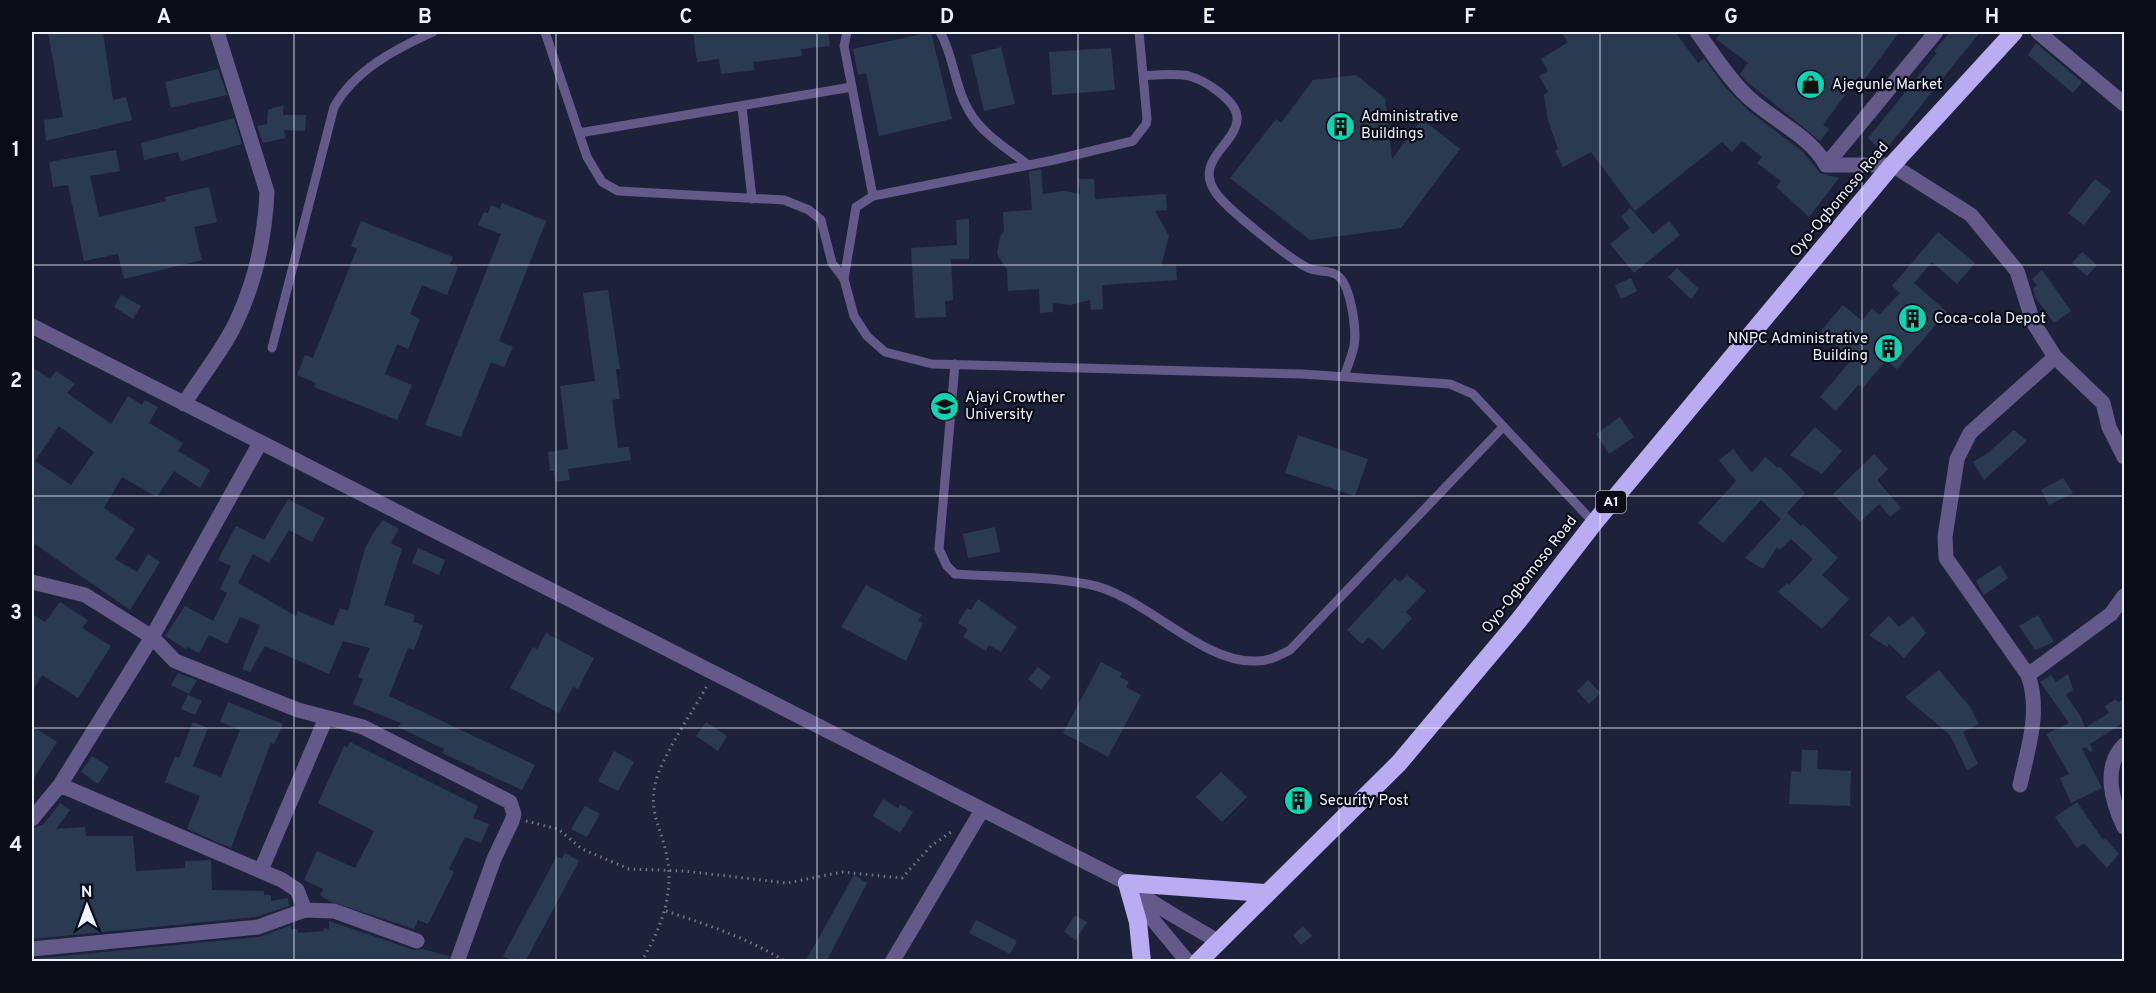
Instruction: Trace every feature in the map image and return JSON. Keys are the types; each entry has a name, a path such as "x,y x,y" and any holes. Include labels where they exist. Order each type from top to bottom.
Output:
{"highway":[{"name":"Oyo-Ogbomoso Road","path":"1198,962 1265,892 1399,763 1519,620 1594,523 1892,165 2014,32"},
{"path":"1142,962 1138,921 1127,884 1265,892"}],"street":[{"path":"183,404 238,320 259,254 266,211 267,192 218,32"},
{"path":"1697,32 1744,93 1768,115 1819,152 1826,165"},
{"path":"1826,165 1936,32"},
{"path":"2038,32 2124,104"},
{"path":"1826,165 1892,165 1971,214 2017,271 2033,322 2055,357 2103,403 2109,427 2124,457"},
{"path":"32,326 1127,884 1147,901 1165,908 1217,941"},
{"path":"2020,785 2035,701 2028,675 1946,558 1945,537 1957,459 1970,433 2055,357"},
{"path":"32,819 60,785 152,637 260,443"},
{"path":"32,582 85,594 152,637 176,661 297,710 363,727 503,798 513,807 512,820 494,859 457,962"},
{"path":"2028,675 2110,614 2124,596"},
{"path":"261,870 326,718"},
{"path":"2124,745 2114,756 2112,783 2114,805 2124,827"},
{"path":"60,785 261,870 297,890 305,910"},
{"path":"892,962 982,810"},
{"path":"1147,901 1153,920 1188,962"},
{"path":"32,949 258,927 305,910 334,911 417,942"}],"lane":[{"path":"272,348 334,107 344,88 373,64 418,35 433,32"},
{"path":"545,32 587,157 603,182 618,192 784,200 809,210 821,220 832,263 844,279 854,316 867,336 885,352 908,360 955,364 1344,377 1449,384 1473,394 1594,523"},
{"path":"847,32 844,46 873,196"},
{"path":"940,32 948,45 954,74 969,111 976,121 1028,165"},
{"path":"844,279 856,207 873,196 1133,141 1146,124 1147,119 1139,32"},
{"path":"1143,76 1186,75 1197,79 1221,95 1236,110 1237,122 1212,160 1210,174 1214,190 1225,205 1309,268 1336,274 1345,283 1350,298 1354,344 1344,377"},
{"path":"579,134 852,87"},
{"path":"742,107 752,199"},
{"path":"955,364 939,549 946,566 955,574 1088,584 1123,596 1216,652 1254,662 1271,659 1290,650 1503,427"}],"path":[{"path":"641,962 666,911 667,857 653,812 655,783 714,674"},
{"path":"513,807 529,823 558,829 582,849 629,869 684,871 787,884 842,872 902,878 931,846 956,828"},
{"path":"666,911 721,929 762,947 786,962"}],"building":[{"path":"48,32 103,32 113,100 126,97 132,120 46,141 44,120 63,117"},
{"path":"693,32 828,32 830,46 801,49 802,56 753,62 754,70 721,74 719,59 697,62"},
{"path":"931,32 952,119 879,136 866,73 858,75 853,49"},
{"path":"1561,32 1675,32 1698,63 1704,58 1725,87 1749,111 1803,152 1820,173 1839,178 1809,217 1776,187 1781,181 1757,163 1762,157 1742,141 1732,152 1722,142 1635,211 1591,152 1563,167 1555,151 1558,149 1548,120 1544,95 1548,92 1539,76 1548,71 1541,59 1568,42"},
{"name":"Ajegunle Market","path":"1722,32 1899,32 1864,80 1859,76 1823,125 1829,129 1820,141 1746,81 1740,74 1748,63 1716,39"},
{"path":"1950,32 1980,32 1884,152 1868,138 1937,53 1934,51"},
{"path":"2036,43 2082,82 2073,93 2028,55"},
{"path":"1001,47 1015,104 984,111 971,55"},
{"path":"1111,48 1115,90 1052,95 1049,52"},
{"path":"218,69 227,95 171,108 165,82"},
{"path":"1356,75 1385,98 1392,159 1422,119 1460,149 1401,228 1310,240 1230,178 1276,119 1281,123 1313,80"},
{"path":"284,105 283,115 306,115 305,131 284,130 285,138 263,143 257,126 267,124 268,110"},
{"path":"234,118 242,144 181,161 178,152 144,160 141,143"},
{"path":"116,150 120,171 90,176 99,217 166,201 165,197 209,187 217,222 194,227 202,260 124,279 118,254 84,261 68,185 53,187 49,162"},
{"path":"1041,169 1043,194 1064,191 1080,194 1079,179 1094,179 1095,199 1166,194 1167,210 1155,211 1169,236 1161,266 1176,265 1177,280 1102,285 1103,309 1091,310 1090,300 1070,305 1053,303 1053,312 1040,313 1039,289 1008,291 1007,270 997,254 1000,237 1004,231 1003,212 1032,210 1029,172"},
{"path":"2095,179 2111,191 2084,225 2068,213"},
{"path":"502,203 546,221 499,341 513,347 504,367 491,362 461,437 425,425 501,234 478,225 484,212 488,213 491,205 500,209"},
{"path":"1630,208 1653,234 1669,221 1680,235 1634,273 1610,244 1630,228 1621,217"},
{"path":"969,219 969,259 951,259 953,300 945,301 946,317 915,318 911,248 957,245 956,220"},
{"path":"361,221 453,257 450,264 458,267 447,295 422,285 410,314 420,319 408,349 397,344 385,374 412,385 397,420 314,387 316,383 297,375 305,355 313,358 357,249 351,246"},
{"path":"1938,232 1975,263 1957,284 1932,262 1914,283 1947,312 1897,369 1886,360 1863,388 1858,385 1836,411 1820,397 1852,359 1820,332 1843,305 1862,321 1872,308 1879,315 1900,293 1892,286"},
{"path":"2082,252 2097,265 2087,276 2072,263"},
{"path":"1677,268 1699,289 1691,299 1668,277"},
{"path":"2042,270 2071,311 2054,323 2035,297 2033,288 2037,285 2032,279"},
{"path":"1631,278 1637,291 1621,299 1615,285"},
{"path":"608,290 620,369 616,369 620,399 612,400 618,448 629,447 631,460 568,469 570,480 555,482 554,471 550,471 548,452 568,449 560,386 595,381 583,293"},
{"path":"121,295 141,306 133,319 114,307"},
{"path":"32,367 50,379 56,371 75,384 67,393 111,424 128,396 142,405 145,400 158,407 149,423 183,443 178,451 210,470 200,488 174,471 157,497 122,477 104,508 135,529 115,559 137,572 148,554 160,562 130,610 32,542","holes":["59,426 94,452 71,485 35,461"]},
{"path":"1620,417 1634,437 1609,454 1596,434"},
{"path":"1815,427 1842,451 1822,474 1790,455"},
{"path":"2014,430 2027,441 1984,480 1973,462 1989,452"},
{"path":"1298,435 1368,459 1355,496 1285,473"},
{"path":"1733,449 1752,473 1765,457 1778,468 1779,466 1805,493 1787,513 1801,526 1803,524 1838,558 1822,575 1849,599 1822,629 1778,592 1787,583 1789,585 1813,559 1791,539 1780,550 1777,547 1763,569 1745,558 1781,519 1761,500 1723,543 1698,523 1736,481 1719,460"},
{"path":"1874,454 1888,469 1877,480 1901,508 1890,517 1879,504 1860,522 1833,494"},
{"path":"2063,478 2073,493 2049,505 2041,490"},
{"path":"288,499 325,518 312,542 289,530 269,563 253,554 238,583 296,616 298,611 333,626 340,608 348,611 365,548 374,532 383,520 399,529 391,543 402,549 384,605 415,615 413,622 423,625 414,650 408,648 389,696 535,765 522,790 442,753 444,749 398,727 401,723 353,704 363,679 358,677 370,648 343,641 329,674 265,646 250,672 242,669 260,625 240,617 227,644 209,635 199,653 188,647 186,649 165,636 185,606 213,621 227,593 220,589 231,566 218,560 236,526 264,540"},
{"path":"995,527 1000,552 968,558 963,534"},
{"path":"418,548 445,560 439,575 412,563"},
{"path":"2000,565 2008,578 1984,595 1976,581"},
{"path":"1407,575 1426,591 1406,612 1412,618 1383,650 1369,637 1362,644 1347,630 1395,578 1400,582"},
{"path":"866,585 922,615 918,621 923,623 906,661 841,627"},
{"path":"978,599 1017,627 1001,652 989,645 986,651 963,637 968,629 958,623 967,608 971,610"},
{"path":"60,602 88,620 82,628 111,646 78,698 42,675 32,691 32,614 45,622"},
{"path":"2038,615 2054,642 2035,650 2019,626"},
{"path":"1889,616 1899,627 1913,616 1926,633 1904,658 1889,644 1887,647 1869,635"},
{"path":"546,633 594,658 578,689 573,687 559,713 510,688 533,647 537,649"},
{"path":"1101,662 1122,673 1120,677 1129,682 1126,687 1141,695 1108,757 1063,733"},
{"path":"1038,667 1051,677 1041,690 1028,679"},
{"path":"1939,670 1970,707 1979,724 1963,732 1978,764 1967,770 1950,735 1905,697"},
{"path":"178,673 197,680 189,694 171,685"},
{"path":"2068,674 2073,690 2066,695 2081,717 2085,728 2109,713 2105,706 2116,699 2118,702 2124,699 2124,722 2090,744 2093,751 2090,752 2086,747 2082,749 2102,788 2071,803 2060,778 2069,774 2046,734 2069,723 2040,682 2051,675 2056,682"},
{"path":"1588,680 1601,693 1589,704 1577,691"},
{"path":"188,695 202,701 195,715 181,709"},
{"path":"228,702 283,724 274,744 271,743 231,848 187,829 200,796 165,782 175,756 179,758 193,722 208,728 193,766 221,777 240,730 220,722"},
{"path":"706,722 727,736 718,751 696,736"},
{"path":"32,726 57,742 32,781"},
{"path":"350,742 478,806 473,818 489,824 481,843 465,837 449,869 454,872 428,924 418,920 414,929 329,901 320,895 323,889 304,880 317,851 355,868 374,831 318,803 344,746 347,748"},
{"path":"1802,750 1818,750 1817,769 1851,771 1850,806 1789,804 1791,771 1801,772"},
{"path":"614,751 634,762 618,791 598,781"},
{"path":"92,756 109,767 98,784 81,772"},
{"path":"1221,772 1247,797 1222,822 1196,797"},
{"path":"883,799 898,808 900,804 913,812 900,833 873,816"},
{"path":"2077,802 2103,840 2105,838 2119,854 2107,868 2084,843 2077,848 2055,817"},
{"path":"60,803 70,810 56,829 85,827 86,836 133,836 136,871 185,868 185,861 211,860 212,890 264,891 264,895 271,895 271,901 288,898 289,906 256,917 32,939 32,829 44,824"},
{"path":"585,806 600,814 587,837 571,829"},
{"path":"565,853 579,861 525,962 516,962 503,956 557,856 562,859"},
{"path":"854,875 867,883 826,962 805,962"},
{"path":"1075,915 1087,922 1076,940 1064,932"},
{"path":"976,920 1017,941 1010,954 969,933"},
{"path":"329,921 414,950 422,949 449,956 448,962 32,962 32,959 259,937 291,925 291,929 298,929 298,933 324,931 324,928 329,929"},
{"path":"1303,926 1312,936 1301,945 1293,935"}],"place":[{"name":"Ajegunle Market","path":"1811,85"},
{"name":"Administrative Buildings","path":"1340,126"},
{"name":"Coca-cola Depot","path":"1913,319"},
{"name":"NNPC Administrative Building","path":"1889,348"},
{"name":"Ajayi Crowther University","path":"944,407"},
{"name":"Security Post","path":"1298,801"}]}
